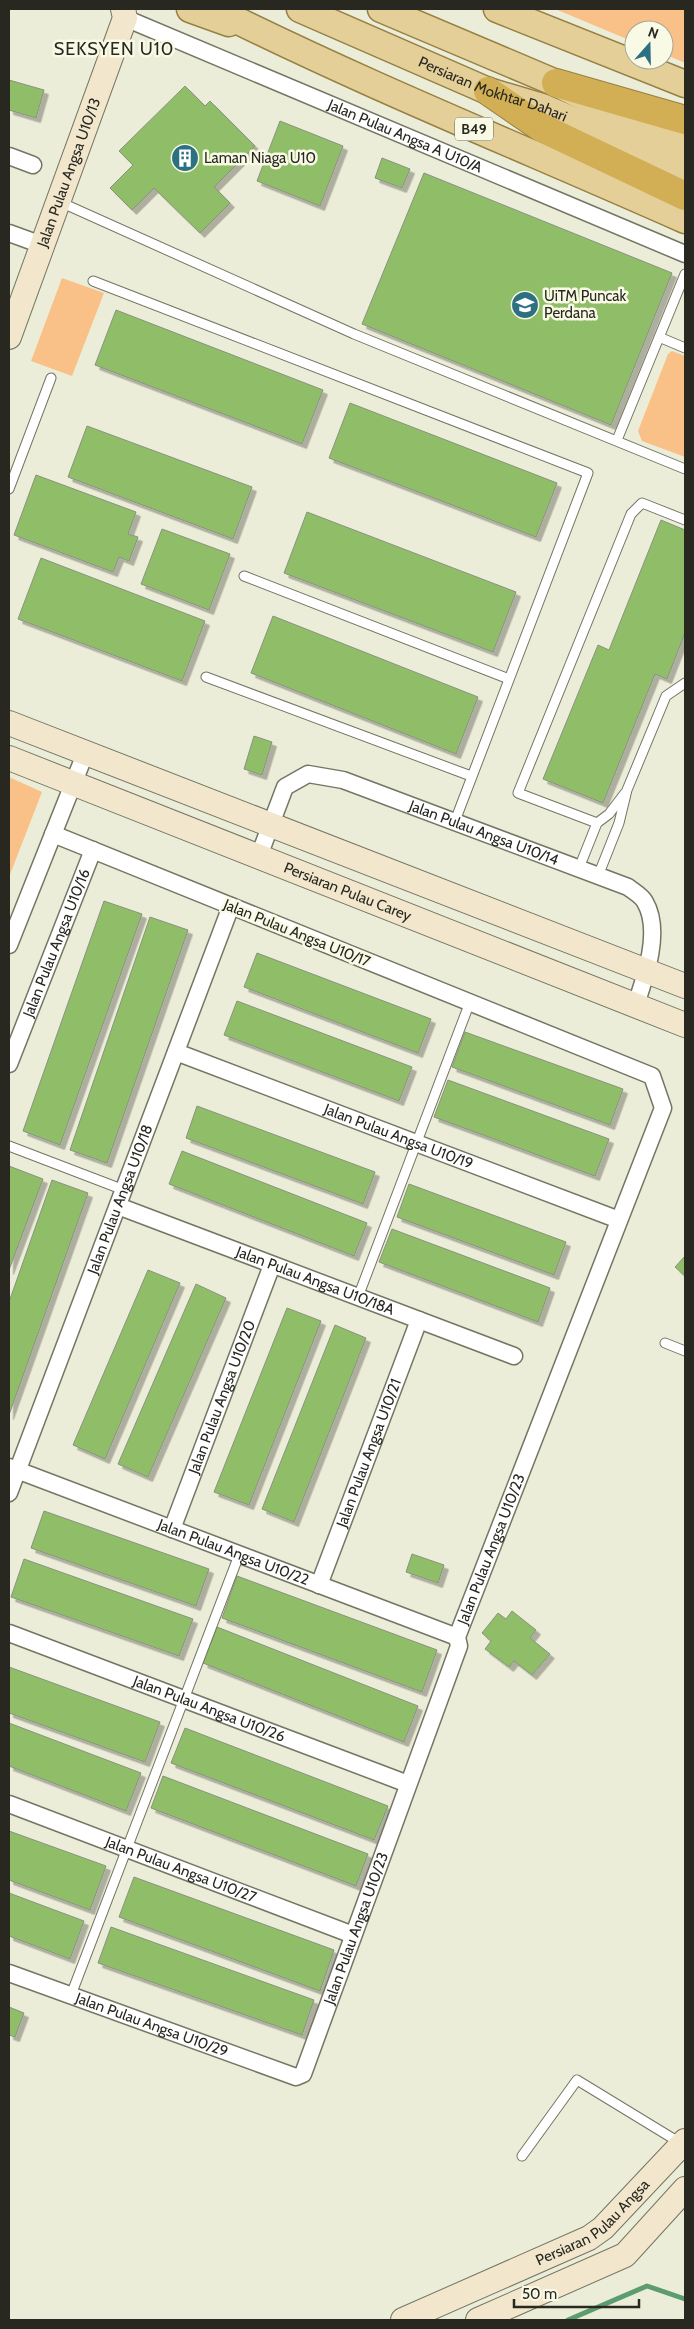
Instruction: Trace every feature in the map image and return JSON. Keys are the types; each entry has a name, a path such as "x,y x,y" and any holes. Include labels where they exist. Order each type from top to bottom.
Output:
{"highway":[{"path":"556,83 685,120"},
{"path":"488,91 542,128 685,196"}],"main road":[{"path":"190,9 265,35"},
{"name":"B49","path":"214,9 265,35 487,135 685,220"},
{"name":"Persiaran Mokhtar Dahari","path":"300,9 488,91 542,107 685,168"},
{"name":"Persiaran Mokhtar Dahari","path":"381,9 556,83 610,110 685,141"},
{"path":"496,9 685,84"}],"street":[{"name":"Jalan Pulau Angsa U10/13","path":"9,337 124,13"},
{"name":"Jalan Pulau Angsa A U10/A","path":"124,13 685,254"},
{"path":"9,156 34,165"},
{"path":"9,233 42,245"},
{"path":"9,723 685,986"},
{"path":"9,945 85,754"},
{"name":"Persiaran Pulau Carey","path":"9,758 74,782 635,1007 685,1025"},
{"name":"Jalan Pulau Angsa U10/14","path":"259,856 285,787 308,774 343,780 628,887 645,901 652,926 647,972 635,1007"},
{"name":"Jalan Pulau Angsa U10/17","path":"53,834 652,1076"},
{"name":"Jalan Pulau Angsa U10/16","path":"9,1064 93,850"},
{"name":"Jalan Pulau Angsa U10/18","path":"9,1493 13,1469 118,1206 232,906"},
{"name":"Jalan Pulau Angsa U10/19","path":"176,1052 620,1220"},
{"name":"Jalan Pulau Angsa U10/23","path":"296,2077 303,2074 459,1646 457,1637 663,1108 652,1076"},
{"name":"Jalan Pulau Angsa U10/18A","path":"118,1206 514,1356"},
{"name":"Jalan Pulau Angsa U10/20","path":"172,1529 272,1265"},
{"name":"Jalan Pulau Angsa U10/21","path":"319,1585 419,1320"},
{"name":"Jalan Pulau Angsa U10/22","path":"13,1469 457,1637"},
{"name":"Jalan Pulau Angsa U10/26","path":"9,1633 408,1784"},
{"name":"Jalan Pulau Angsa U10/27","path":"9,1804 353,1935"},
{"name":"Jalan Pulau Angsa U10/29","path":"9,1973 296,2077"},
{"name":"Persiaran Pulau Angsa","path":"403,2320 589,2238 603,2228 684,2142"},
{"path":"478,2320 625,2255 685,2188"}],"lane":[{"path":"58,200 354,334 618,440 685,469"},
{"path":"618,440 685,274"},
{"path":"92,281 588,473 455,821"},
{"path":"660,337 685,348"},
{"path":"9,488 51,378"},
{"path":"597,823 518,794 631,514 642,503 685,520"},
{"path":"244,576 509,679"},
{"path":"206,677 471,776"},
{"path":"598,876 619,824 627,790 666,696 685,683"},
{"path":"579,868 597,823 609,814 627,790"},
{"path":"358,1297 470,1002"},
{"path":"9,1146 124,1190"},
{"path":"665,1343 685,1351"},
{"path":"71,1996 238,1554"},
{"path":"522,2156 577,2080 684,2142"}],"shaded area":[{"path":"555,9 685,9 685,63 674,58 674,20 624,20 624,38"},
{"path":"62,278 104,293 72,376 31,361"},
{"path":"672,351 685,356 685,457 642,441 638,431 668,354"},
{"path":"9,777 42,792 9,877"}],"building":[{"path":"9,80 44,90 36,118 9,110"},
{"name":"Laman Niaga U10","path":"185,86 205,106 210,101 255,146 214,187 230,203 200,233 154,188 132,210 110,188 133,165 119,151"},
{"path":"280,121 343,146 320,206 257,181"},
{"path":"382,158 410,169 402,188 375,178"},
{"name":"UiTM Puncak Perdana","path":"424,173 672,273 611,425 362,324"},
{"path":"116,310 323,390 302,444 95,365"},
{"path":"350,403 557,483 536,537 329,458"},
{"path":"87,426 252,487 233,539 68,477"},
{"path":"36,475 136,512 128,534 138,537 129,561 119,557 113,572 14,535"},
{"path":"307,512 516,592 493,652 284,573"},
{"path":"661,520 685,530 685,633 667,679 655,674 603,803 543,779 598,645 609,650"},
{"path":"162,529 230,554 209,610 141,584"},
{"path":"41,558 205,621 182,681 18,619"},
{"path":"273,616 478,697 456,754 251,673"},
{"path":"254,736 272,742 262,775 244,769"},
{"path":"104,901 142,914 60,1145 23,1131"},
{"path":"150,917 188,930 107,1163 70,1150"},
{"path":"257,953 431,1019 418,1053 244,987"},
{"path":"237,1001 412,1067 399,1101 224,1035"},
{"path":"465,1032 623,1089 610,1125 452,1067"},
{"path":"448,1080 609,1139 595,1176 434,1117"},
{"path":"197,1106 375,1172 363,1204 186,1138"},
{"path":"182,1151 367,1223 354,1256 169,1184"},
{"path":"9,1166 43,1179 9,1270"},
{"path":"52,1180 88,1193 9,1415 9,1302"},
{"path":"409,1184 566,1242 554,1275 397,1217"},
{"path":"392,1229 550,1288 538,1322 379,1262"},
{"path":"685,1256 685,1276 675,1267"},
{"path":"148,1270 180,1283 105,1459 73,1445"},
{"path":"196,1284 226,1298 148,1477 118,1464"},
{"path":"287,1308 321,1321 249,1505 214,1492"},
{"path":"335,1325 366,1338 294,1522 262,1509"},
{"path":"44,1511 209,1569 196,1606 31,1548"},
{"path":"412,1554 444,1565 438,1583 406,1572"},
{"path":"24,1559 193,1619 179,1656 11,1597"},
{"path":"237,1576 437,1650 422,1692 222,1618"},
{"path":"512,1611 536,1630 530,1638 550,1654 532,1675 514,1661 509,1667 485,1649 491,1641 482,1633 498,1613 506,1619"},
{"path":"217,1627 418,1706 404,1742 203,1663"},
{"path":"9,1667 160,1722 145,1762 9,1713"},
{"path":"9,1723 141,1773 126,1811 9,1766"},
{"path":"185,1728 388,1806 374,1840 171,1763"},
{"path":"163,1776 368,1854 356,1886 151,1808"},
{"path":"9,1831 106,1866 90,1910 9,1880"},
{"path":"134,1877 334,1950 320,1991 119,1917"},
{"path":"9,1893 84,1921 70,1959 9,1936"},
{"path":"111,1927 314,2000 302,2035 98,1963"},
{"path":"9,2007 24,2013 15,2037 9,2035"}],"waterway":[{"path":"568,2320 647,2286 685,2299"}],"place":[{"name":"Laman Niaga U10","path":"185,158"},
{"name":"UiTM Puncak Perdana","path":"525,305"}],"district":[{"name":"SEKSYEN U10","path":"114,49"}]}
